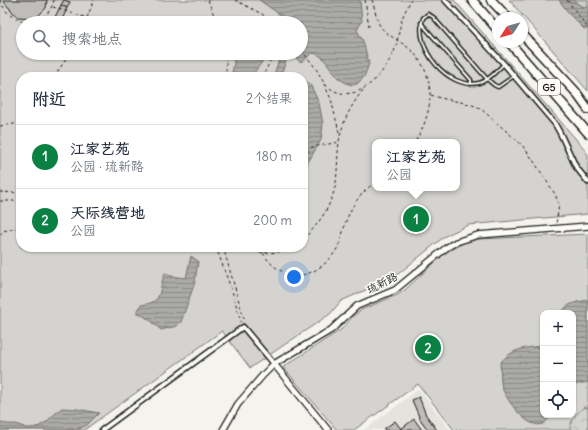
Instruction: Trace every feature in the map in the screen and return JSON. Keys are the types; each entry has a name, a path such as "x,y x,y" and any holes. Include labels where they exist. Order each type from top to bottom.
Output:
{"highway":[{"path":"472,0 492,23"},
{"path":"491,0 502,12"},
{"name":"G5","path":"528,40 575,91 588,108"},
{"name":"G5","path":"514,48 588,133"}],"street":[{"path":"445,0 504,64 555,124 576,167 588,182"},
{"name":"琉新路","path":"223,430 238,404 274,364 331,330 358,306 394,290 446,248 456,242 478,235 588,226"},
{"path":"102,430 243,327 328,430"}],"lane":[{"path":"504,64 487,79 478,84 471,84 453,78 434,64 423,43 421,31 421,23 423,18 428,14 433,17 487,79 494,85 498,87 514,76"},
{"path":"421,23 471,80 471,84"}],"path":[{"path":"0,0 3,8 16,20"},
{"path":"45,16 48,14 54,0"},
{"path":"88,16 94,0"},
{"path":"208,0 214,16"},
{"path":"235,0 264,16"},
{"path":"365,0 369,28"},
{"path":"372,0 380,25 384,31 412,51 422,64 429,81 431,95 428,115 417,139"},
{"path":"340,137 348,114 357,98 382,70 394,50 404,14 411,0"},
{"path":"567,0 588,28"},
{"path":"52,6 81,16"},
{"path":"308,59 324,83 331,99 340,137 336,184 330,203 320,221 308,235"},
{"path":"57,72 65,60"},
{"path":"226,60 226,72"},
{"path":"265,72 271,60"},
{"path":"324,83 330,88 344,94 356,93 365,89"},
{"path":"431,95 443,100 472,104 480,108 522,145 555,194 559,205 555,229"},
{"path":"0,126 16,124"},
{"path":"308,151 312,147 340,142"},
{"path":"263,253 275,268 293,275 303,275 313,272 321,267 330,259 338,247 350,211 358,198 372,185"},
{"path":"0,192 16,193"},
{"path":"0,201 16,201"},
{"path":"0,231 16,227"},
{"path":"0,235 3,231"},
{"path":"218,252 243,327"},
{"path":"224,252 246,325 243,327"},
{"path":"254,252 276,252"}],"shaded area":[{"path":"259,0 360,0 362,21 357,30 363,41 369,64 364,77 357,84 352,85 346,83 338,78 323,58 312,53 308,56 308,16 282,16"},
{"path":"559,0 573,0 582,7 588,6 588,29 584,29 570,15"},
{"path":"234,60 264,60 255,72 232,72"},
{"path":"279,60 285,60 281,72 275,72"},
{"path":"308,83 310,84 319,103 323,124 321,140 308,162"},
{"path":"191,256 198,261 195,282 181,322 177,326 161,330 150,320 137,312 141,305 149,304 157,298 165,273 171,276 186,278"},
{"path":"588,300 588,382 576,384 576,310 563,310 576,302"},
{"path":"540,346 540,418 548,418 543,424 537,425 531,423 518,413 508,400 502,388 500,363 504,358 518,350"},
{"path":"419,389 450,430 364,430"},
{"path":"62,408 99,413 87,425 77,430 0,430 0,422 33,428 43,424"}],"green space":[{"path":"0,0 454,0 492,43 492,48 496,48 582,146 588,155 588,214 468,225 445,236 393,278 341,301 330,314 250,368 222,331 84,430 0,430"},
{"path":"509,0 588,0 588,91 528,22 528,12 519,12"},
{"path":"573,0 588,0 588,6 582,7"},
{"path":"588,234 588,430 454,430 418,384 354,430 337,430 283,367 342,329 352,317 361,310 397,295 405,290 447,251 465,242 479,239"},
{"path":"584,407 588,408 588,430 570,430 570,426 574,418 576,418 576,414"}],"building":[{"path":"4,0 47,0 46,8 38,16 16,16 4,2"},
{"path":"64,0 70,2 67,8 61,5"},
{"path":"61,5 67,8 64,16 56,16"},
{"path":"419,397 426,415 437,430 428,430 420,419 412,400"},
{"path":"414,419 422,430 384,429 395,421 401,429"}],"place":[{"name":"江家艺苑","path":"416,219"},
{"name":"天际线营地","path":"428,348"}]}
